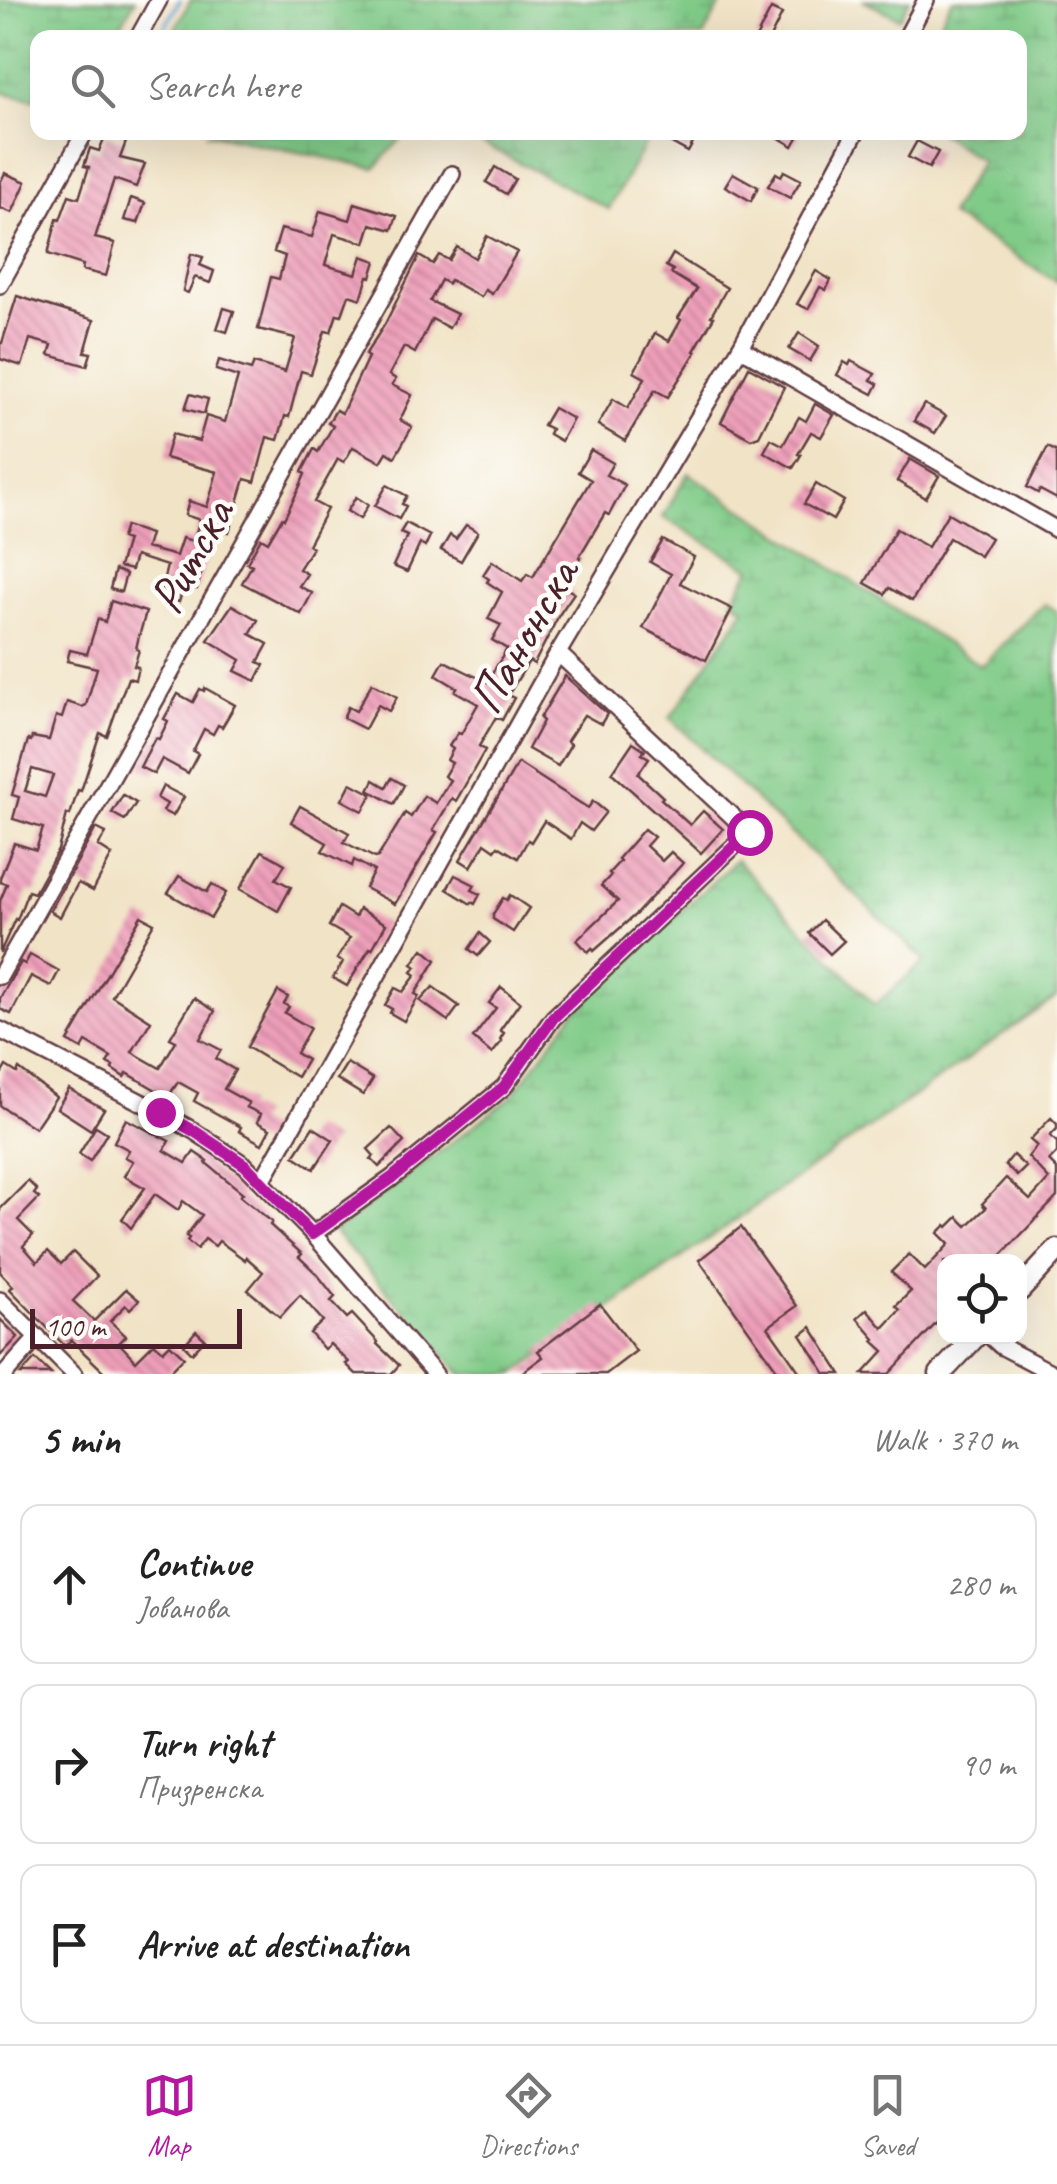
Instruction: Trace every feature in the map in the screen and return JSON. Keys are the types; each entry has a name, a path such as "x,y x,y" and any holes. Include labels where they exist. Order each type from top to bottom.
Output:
{"street":[{"path":"142,30 159,0"},
{"path":"910,30 926,0"},
{"path":"0,285 81,140"},
{"name":"Панонска","path":"262,1181 558,653 740,348 852,140"},
{"name":"Ритска","path":"0,976 452,174"},
{"path":"740,348 1057,530"},
{"path":"312,1234 392,1178 504,1087 553,1018 749,832 558,653"},
{"path":"0,1030 194,1131 245,1165 312,1234 428,1371"},
{"path":"1027,1282 1057,1250"},
{"path":"0,1300 74,1374"},
{"path":"4,1374 38,1338"},
{"path":"940,1374 968,1344"},
{"path":"1000,1344 1054,1374"}],"green space":[{"path":"0,0 135,0 118,30 30,30 30,98 0,92"},
{"path":"191,0 723,0 707,30 174,30"},
{"path":"862,0 910,0 900,18"},
{"path":"952,0 1057,0 1057,282 949,215 981,161 950,140 1027,140 1027,30 937,30"},
{"path":"240,140 399,140 375,168"},
{"path":"476,140 647,140 609,209"},
{"path":"688,473 981,666 1044,604 1057,611 1057,997 514,1374 461,1374 334,1232 511,1097 578,1007 736,860 875,1005 925,961 670,718 745,609 733,600 751,569 663,517"}],"building":[{"path":"771,9 782,14 774,30 760,30"},
{"path":"104,140 121,140 126,142 120,158 145,164 136,187 114,179 95,238 115,243 106,276 48,254 57,219 60,220 69,195 79,198 89,167 84,166 90,148 99,151"},
{"path":"669,140 695,140 688,152"},
{"path":"917,141 938,152 929,168 908,157"},
{"path":"495,167 515,179 506,194 486,182"},
{"path":"784,171 801,180 790,198 768,186 776,173 781,176"},
{"path":"5,173 26,182 12,213 0,208 0,183"},
{"path":"733,173 758,187 751,201 725,186"},
{"path":"131,198 145,203 138,223 124,220"},
{"path":"355,203 397,216 392,230 371,224 365,243 334,234 325,265 356,274 362,256 376,261 361,299 349,295 331,332 325,331 311,374 301,371 289,417 285,416 278,440 267,437 255,482 245,479 229,532 217,529 197,589 184,586 179,602 159,597 167,566 135,556 131,570 119,567 127,540 121,538 125,526 150,534 146,548 176,556 182,538 193,541 200,520 185,515 189,501 207,507 217,472 165,458 172,434 199,441 206,416 225,422 238,377 216,370 219,360 251,370 254,363 285,372 295,338 258,329 271,277 279,279 285,256 274,252 281,229 312,237 320,211 350,220"},
{"path":"487,236 517,252 492,294 485,290 481,297 450,280 448,284 441,280 430,301 457,314 449,328 432,319 415,353 404,347 389,375 396,379 392,385 412,395 400,420 412,427 395,457 387,452 381,462 353,447 344,462 338,459 314,502 327,509 299,569 307,574 299,586 312,593 301,614 242,583 252,565 247,563 261,538 268,542 284,519 314,449 318,452 333,426 328,423 336,410 342,413 368,357 365,355 419,256 433,264 439,255 449,260 457,247 475,258"},
{"path":"191,254 203,257 200,265 214,271 210,283 195,277 188,293 183,291"},
{"path":"673,254 727,288 696,352 668,397 655,390 625,441 598,425 613,399 628,408 645,378 634,372 655,333 669,341 697,289 666,266"},
{"path":"816,271 831,280 826,290 820,287 808,309 797,304"},
{"path":"17,296 94,320 85,352 91,353 87,366 49,355 52,345 30,339 22,366 0,359 0,343"},
{"path":"224,308 234,311 227,332 217,329"},
{"path":"799,333 819,346 810,361 789,349"},
{"path":"851,361 875,374 871,380 878,384 873,394 837,375 844,362 849,365"},
{"path":"749,367 784,387 759,436 751,439 721,422"},
{"path":"190,394 208,399 204,414 185,409"},
{"path":"815,404 834,415 821,437 811,432 793,468 764,452 771,439 783,445 799,417 806,421"},
{"path":"924,404 946,416 935,433 914,421"},
{"path":"553,408 573,419 561,441 543,425"},
{"path":"1048,447 1057,452 1057,499 1027,487"},
{"path":"591,450 613,463 606,475 625,485 564,587 574,593 534,664 529,661 508,695 514,698 502,720 496,717 479,746 485,750 456,801 452,798 433,830 437,832 395,904 365,888 374,871 354,860 352,866 322,851 327,843 291,822 300,806 349,833 344,842 375,858 405,813 411,817 424,796 436,803 450,780 444,776 452,763 447,760 453,749 449,746 461,734 478,704 436,675 444,661 487,682 507,649 492,640 501,625 488,619 502,592 483,575 492,561 522,581 527,574 533,577 591,480 578,472"},
{"path":"910,459 939,476 926,498 897,481"},
{"path":"816,484 844,501 833,520 804,504"},
{"path":"387,485 407,496 399,519 375,506"},
{"path":"356,497 368,505 360,519 347,511"},
{"path":"948,513 991,538 980,556 949,538 912,601 889,588 885,594 865,583 896,529 928,547"},
{"path":"406,523 430,536 425,547 420,544 407,572 393,566 407,536 400,533"},
{"path":"466,525 478,532 461,561 441,550 450,535 456,539"},
{"path":"663,540 694,557 680,583 732,609 706,660 643,628 671,574 650,562"},
{"path":"115,570 126,574 121,592 110,589"},
{"path":"111,601 146,612 136,649 139,650 135,680 128,678 107,736 100,733 81,791 78,790 70,815 67,814 58,850 34,893 28,891 0,953 0,901 7,884 0,882 0,878 14,843 36,850 43,828 13,819 19,797 12,795 28,740 49,740 56,716 62,718 67,702 86,705 97,668 67,661 70,650 87,654 98,619 105,622","holes":["32,769 53,775 45,797 25,791"]},
{"path":"232,605 258,620 250,634 268,644 258,662 264,665 256,681 235,671 241,660 208,640"},
{"path":"565,676 607,714 601,724 584,715 567,741 571,744 558,766 528,749 543,721 540,718"},
{"path":"372,683 397,697 389,711 378,705 365,729 343,718 348,707 356,711"},
{"path":"200,689 235,705 213,734 204,729 188,773 162,759 154,774 140,767 155,738 159,739 168,721 164,719 178,694 193,702"},
{"path":"633,742 649,758 638,774 661,799 690,825 703,811 723,829 701,853 612,773"},
{"path":"518,763 588,808 593,801 606,812 591,831 580,823 571,839 544,821 518,858 485,843 471,867 460,860"},
{"path":"392,778 404,785 394,804 369,790 374,780 386,787"},
{"path":"351,783 372,794 363,811 342,800"},
{"path":"163,786 184,797 173,816 163,811 167,804 157,798"},
{"path":"123,795 136,803 125,820 112,813"},
{"path":"96,828 106,833 98,846 112,855 93,891 78,883 60,917 50,911"},
{"path":"644,829 654,837 646,846 662,861 671,852 683,863 636,914 588,952 577,940 618,901 601,886"},
{"path":"262,851 285,864 276,879 291,887 278,911 240,889"},
{"path":"455,875 475,885 472,890 480,894 475,904 447,889"},
{"path":"179,876 207,892 212,884 226,893 211,918 168,893"},
{"path":"510,895 529,908 513,932 493,919 503,898 507,900"},
{"path":"339,907 355,917 359,909 386,924 347,986 333,978 343,962 337,959 350,938 329,926"},
{"path":"141,916 154,923 112,996 151,1021 132,1052 160,1068 176,1041 170,1038 194,998 215,1011 200,1039 221,1050 216,1059 235,1070 224,1089 249,1103 246,1107 261,1114 257,1122 270,1129 262,1144 239,1131 241,1127 194,1101 198,1093 178,1082 168,1097 127,1073 124,1077 112,1069 107,1063 111,1057 86,1042 82,1049 68,1041"},
{"path":"822,920 844,941 830,954 809,933"},
{"path":"480,933 490,942 478,956 469,949"},
{"path":"423,949 436,960 404,1021 385,1005 395,988 403,992 416,975 412,964"},
{"path":"30,955 59,971 51,986 31,976 11,1014 0,1009 0,998 21,962 25,964"},
{"path":"433,987 459,1006 448,1021 420,1001"},
{"path":"501,987 520,1002 500,1030 504,1033 502,1041 492,1054 473,1038 496,1008 489,1003"},
{"path":"278,991 288,997 285,1013 310,1028 296,1053 307,1060 297,1077 247,1047"},
{"path":"347,1063 373,1079 363,1095 337,1079"},
{"path":"6,1066 17,1073 19,1069 56,1097 35,1128 0,1106 0,1076"},
{"path":"69,1089 104,1109 91,1130 57,1108"},
{"path":"1051,1118 1057,1124 1050,1136 1057,1142 1057,1153 1049,1161 1057,1169 1057,1197 1003,1254 940,1254 949,1244 938,1233 958,1217 967,1226 986,1208 982,1204 1006,1178 1030,1200 1049,1179 1028,1157 1037,1146 1030,1140"},
{"path":"126,1119 169,1141 164,1150 186,1163 194,1152 243,1193 240,1196 302,1254 299,1257 335,1297 331,1301 347,1318 352,1314 399,1365 391,1374 356,1374 330,1344 324,1349 310,1333 323,1321 300,1295 280,1317 248,1290 263,1272 246,1257 245,1260 219,1241 215,1246 205,1239 197,1249 187,1241 186,1236 202,1215 183,1201 178,1210 155,1194 131,1228 122,1219 145,1188 124,1176 133,1161 125,1157 129,1150 114,1142"},
{"path":"96,1126 107,1133 90,1161 79,1154"},
{"path":"313,1127 333,1140 314,1169 294,1156"},
{"path":"391,1128 404,1142 379,1167 368,1149"},
{"path":"1013,1155 1026,1167 1017,1176 1005,1165"},
{"path":"28,1181 39,1198 18,1220 33,1235 23,1246 37,1262 48,1251 61,1264 73,1252 97,1276 73,1301 94,1321 126,1289 139,1300 130,1309 126,1305 110,1321 126,1336 119,1343 136,1361 154,1343 163,1351 170,1344 184,1357 167,1374 106,1374 71,1340 65,1346 10,1289 13,1286 0,1272 0,1209"},
{"path":"741,1227 797,1306 768,1327 801,1374 780,1374 699,1260"},
{"path":"909,1254 925,1270 937,1257 937,1323 889,1374 863,1374 884,1351 857,1318 867,1309 883,1328 911,1291 891,1272"},
{"path":"600,1304 636,1351 606,1374 520,1374 543,1357 538,1351"},
{"path":"0,1319 18,1337 0,1356"},
{"path":"811,1327 841,1374 826,1374 801,1335"},
{"path":"196,1331 205,1339 192,1353 184,1345"},
{"path":"35,1359 51,1374 21,1374"}],"waterway":[{"path":"163,30 180,0"}],"route":[{"path":"160,1112 245,1165 312,1234 392,1178 504,1087 553,1018 749,832"}]}
